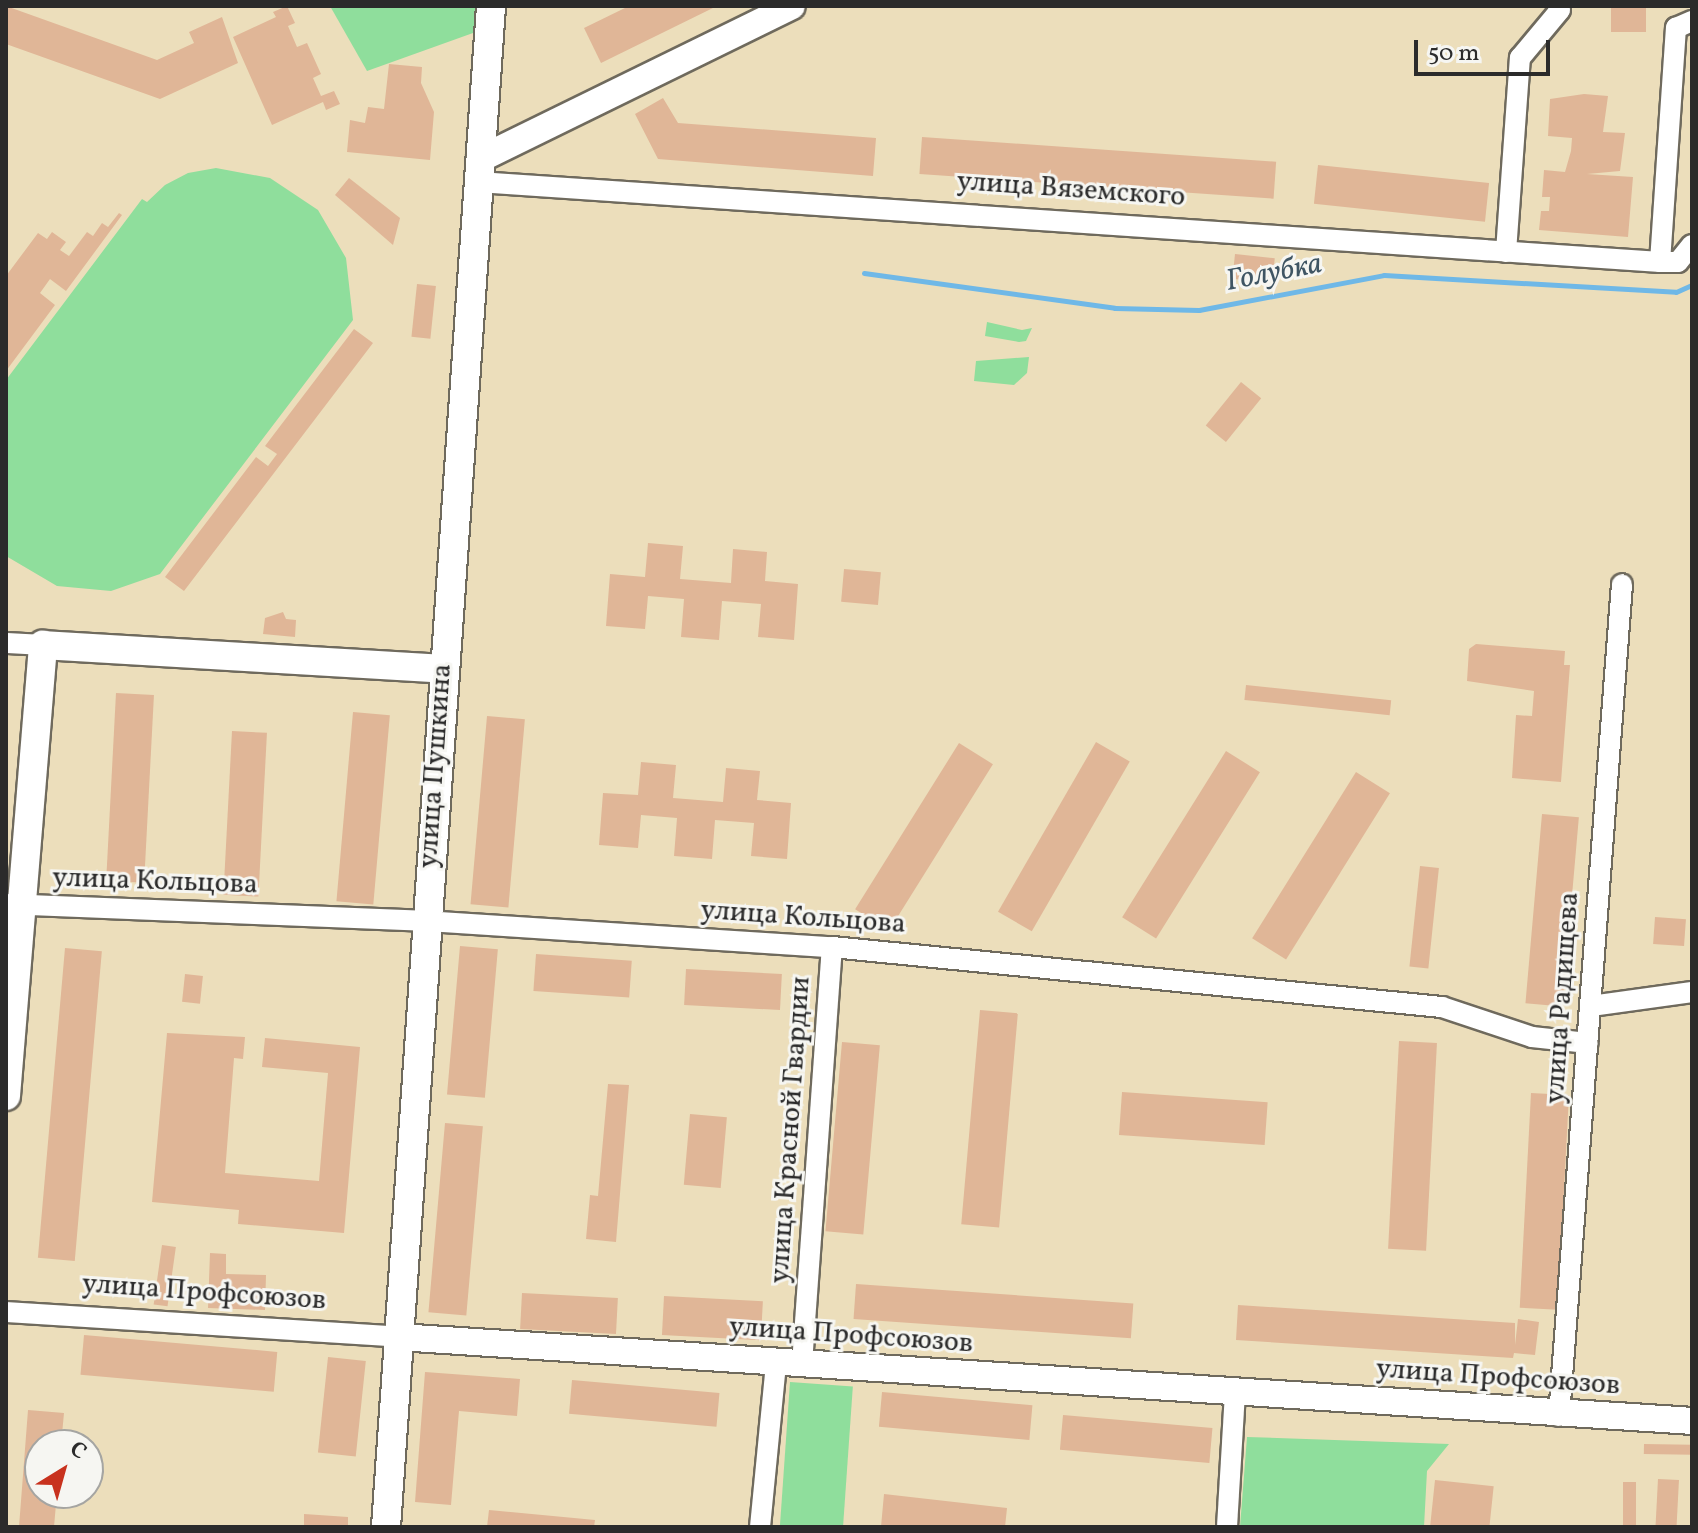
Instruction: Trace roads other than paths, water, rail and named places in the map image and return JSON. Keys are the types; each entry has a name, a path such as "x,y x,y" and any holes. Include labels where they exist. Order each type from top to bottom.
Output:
{"main road":[{"name":"улица Пушкина","path":"386,1527 491,6"},
{"path":"6,1096 14,905 43,645 443,669"}],"street":[{"path":"479,170 792,6"},
{"path":"1506,252 1520,58 1560,7"},
{"path":"1684,24 1660,262 1678,262 1692,245"},
{"name":"улица Вяземского","path":"479,170 1660,262"},
{"name":"улица Радищева","path":"1559,1416 1622,584"},
{"path":"6,643 43,645"},
{"name":"улица Кольцова","path":"14,905 426,921 832,947 1442,1007 1532,1037 1588,1043"},
{"name":"улица Красной Гвардии","path":"760,1527 789,1364 832,947"},
{"path":"1591,1006 1692,992"},
{"name":"улица Профсоюзов","path":"6,1312 1559,1416 1692,1421"},
{"path":"1227,1527 1235,1393"}],"waterway":[{"name":"Голубка","path":"864,273 1115,308 1199,310 1384,275 1676,292 1692,285"}]}
